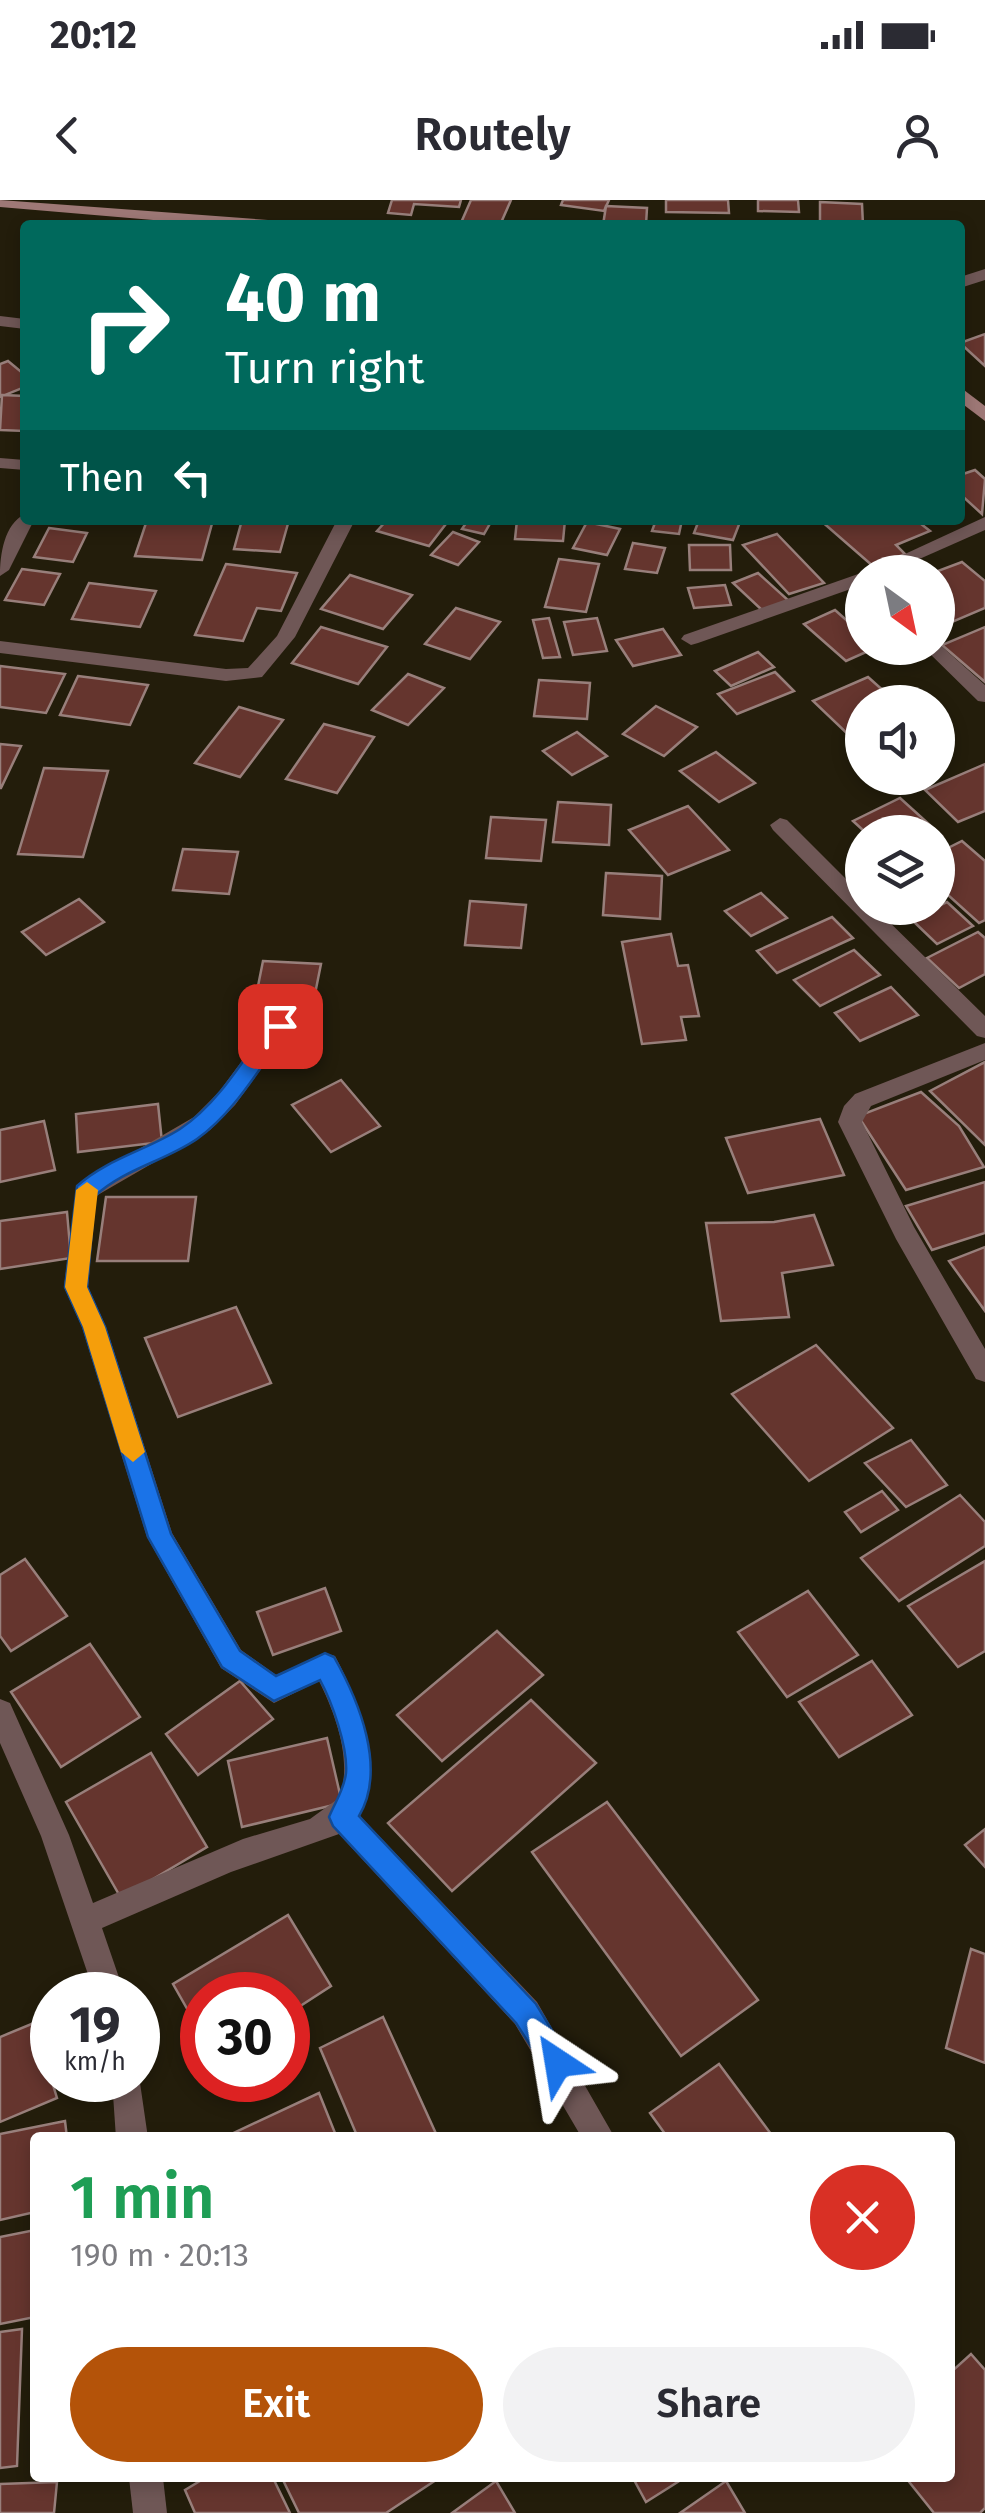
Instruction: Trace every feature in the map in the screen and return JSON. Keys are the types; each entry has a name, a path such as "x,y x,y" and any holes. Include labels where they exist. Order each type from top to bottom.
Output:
{"street":[{"path":"0,202 210,220"},
{"path":"965,397 985,416"},
{"path":"914,555 985,523"},
{"path":"0,570 22,525"},
{"path":"0,646 226,675 252,674 273,653 343,525"},
{"path":"691,639 845,584"},
{"path":"952,665 985,696"},
{"path":"780,825 845,889"},
{"path":"881,925 985,1030"},
{"path":"88,1920 246,1852 321,1828 342,1817 352,1805 360,1769 340,1691 325,1665 274,1690 231,1659 160,1537 94,1327 76,1287 84,1192 101,1177 187,1135 214,1114 280,1026"},
{"path":"985,1051 863,1100 852,1112 850,1122 904,1232 985,1372"},
{"path":"0,1712 88,1920 103,1972"},
{"path":"342,1817 526,2013 596,2132"},
{"path":"129,2102 131,2132"},
{"path":"146,2482 150,2513"}],"building":[{"path":"392,200 461,200 459,207 414,204 411,215 388,213"},
{"path":"471,200 511,200 502,220 462,220"},
{"path":"563,200 609,200 604,211 561,205"},
{"path":"666,200 728,200 729,213 666,212"},
{"path":"758,200 798,200 799,212 758,211"},
{"path":"820,202 862,204 863,220 820,220"},
{"path":"606,206 647,208 646,220 604,220"},
{"path":"985,334 985,366 965,348 965,341"},
{"path":"8,361 20,371 20,389 0,397 0,364"},
{"path":"2,395 20,396 20,431 0,430"},
{"path":"975,470 985,479 982,514 965,499 965,473"},
{"path":"145,525 212,525 202,560 135,556"},
{"path":"241,525 288,525 280,552 234,549"},
{"path":"382,525 445,525 429,546 377,531"},
{"path":"465,525 489,525 484,534 462,529"},
{"path":"516,525 565,525 563,541 515,539"},
{"path":"585,525 620,529 607,555 573,548"},
{"path":"654,525 681,525 679,534 652,531"},
{"path":"697,525 739,525 733,540 694,533"},
{"path":"826,525 922,525 930,531 896,545 905,554 860,555"},
{"path":"49,528 87,533 73,562 34,557"},
{"path":"453,532 479,542 458,565 431,555"},
{"path":"777,534 824,583 789,594 743,545"},
{"path":"633,543 665,548 657,573 625,569"},
{"path":"689,545 730,545 731,570 690,570"},
{"path":"559,559 599,564 586,612 545,607"},
{"path":"962,562 985,581 985,608 955,621 955,565"},
{"path":"226,564 297,573 281,611 257,608 243,641 195,635"},
{"path":"22,569 60,574 44,605 5,600"},
{"path":"758,573 789,601 763,611 733,583"},
{"path":"350,575 412,595 383,629 321,609"},
{"path":"89,583 156,591 140,627 72,619"},
{"path":"725,585 731,605 694,608 688,588"},
{"path":"456,608 500,622 470,659 425,644"},
{"path":"835,610 845,619 845,660 804,624"},
{"path":"549,618 560,657 543,658 533,620"},
{"path":"597,618 607,651 573,655 564,622"},
{"path":"321,627 387,647 358,684 292,663"},
{"path":"985,627 985,682 955,656 955,640"},
{"path":"663,629 681,655 633,666 616,640"},
{"path":"758,652 774,667 731,686 715,671"},
{"path":"0,666 65,674 46,713 0,707"},
{"path":"775,672 794,691 737,714 718,694"},
{"path":"408,674 444,688 408,725 372,710"},
{"path":"78,676 148,685 130,725 60,715"},
{"path":"868,677 877,685 850,685"},
{"path":"539,680 590,683 587,719 534,716"},
{"path":"845,687 845,731 813,701"},
{"path":"656,706 697,727 664,756 623,734"},
{"path":"239,707 283,720 240,777 195,763"},
{"path":"324,724 374,737 337,793 286,779"},
{"path":"577,732 607,756 572,775 543,751"},
{"path":"0,744 21,746 1,788 0,788"},
{"path":"716,752 755,783 719,802 680,771"},
{"path":"985,764 985,811 958,822 930,795 955,795 955,777"},
{"path":"44,768 108,771 83,857 18,854"},
{"path":"900,798 919,815 865,815"},
{"path":"558,802 611,805 609,845 553,842"},
{"path":"688,806 729,850 668,875 629,830"},
{"path":"491,817 546,820 541,861 486,858"},
{"path":"962,841 985,861 985,920 979,923 955,901 955,844"},
{"path":"183,849 238,852 229,894 173,890"},
{"path":"606,873 662,876 660,919 603,915"},
{"path":"761,893 787,918 751,936 725,911"},
{"path":"79,899 104,922 46,955 22,932"},
{"path":"470,901 526,905 521,948 465,945"},
{"path":"955,909 973,926 937,944 917,925 955,925"},
{"path":"832,917 853,938 777,973 757,951"},
{"path":"978,932 985,938 985,974 959,988 927,958"},
{"path":"671,934 678,966 688,965 699,1016 681,1017 686,1040 642,1044 622,942"},
{"path":"854,950 880,975 820,1006 794,980"},
{"path":"263,961 321,964 312,1009 254,1006"},
{"path":"891,987 918,1015 860,1041 835,1013"},
{"path":"985,1062 985,1145 930,1091"},
{"path":"341,1080 380,1126 331,1152 292,1105"},
{"path":"921,1092 959,1126 984,1167 906,1190 858,1116"},
{"path":"158,1104 162,1142 78,1152 76,1114"},
{"path":"820,1119 844,1175 748,1193 726,1138"},
{"path":"44,1121 55,1170 0,1182 0,1130"},
{"path":"985,1182 985,1233 932,1250 906,1206"},
{"path":"106,1197 196,1197 188,1261 97,1261"},
{"path":"67,1212 71,1258 0,1269 0,1221"},
{"path":"814,1215 833,1265 782,1273 789,1317 721,1321 706,1223 774,1222"},
{"path":"985,1247 985,1311 949,1261"},
{"path":"236,1307 271,1383 178,1417 145,1338"},
{"path":"816,1345 893,1428 809,1481 732,1394"},
{"path":"911,1440 947,1485 906,1507 865,1463"},
{"path":"882,1491 898,1510 861,1532 845,1512"},
{"path":"960,1495 985,1522 985,1546 899,1601 861,1558"},
{"path":"25,1559 67,1616 11,1651 0,1636 0,1575"},
{"path":"985,1561 985,1651 958,1667 908,1606"},
{"path":"325,1588 341,1631 273,1655 257,1612"},
{"path":"808,1591 858,1655 787,1697 738,1632"},
{"path":"497,1631 543,1675 442,1761 397,1715"},
{"path":"90,1644 140,1717 61,1767 11,1692"},
{"path":"872,1661 912,1715 839,1757 799,1702"},
{"path":"240,1681 273,1719 198,1775 166,1734"},
{"path":"531,1700 596,1763 452,1891 388,1823"},
{"path":"327,1738 342,1803 242,1827 228,1761"},
{"path":"151,1753 207,1847 121,1898 66,1802"},
{"path":"607,1802 758,2000 681,2056 532,1852"},
{"path":"985,1829 985,1867 965,1845"},
{"path":"288,1915 331,1986 310,2000 310,1972 193,1972"},
{"path":"971,1949 985,1954 985,2063 946,2048"},
{"path":"383,2017 435,2132 355,2132 320,2048"},
{"path":"30,2025 30,2102 48,2102 0,2122 0,2037"},
{"path":"719,2064 770,2132 664,2132 650,2113"},
{"path":"319,2093 335,2132 236,2132 300,2102 310,2102 310,2097"},
{"path":"65,2121 66,2132 30,2132 30,2213 0,2220 0,2134"},
{"path":"30,2231 30,2318 0,2324 0,2237"},
{"path":"22,2329 17,2466 0,2468 0,2332"},
{"path":"971,2354 985,2370 985,2508 980,2513 934,2513 909,2482 955,2482 955,2368"},
{"path":"57,2482 54,2513 0,2513 0,2484"},
{"path":"198,2482 275,2482 290,2513 195,2513 185,2490"},
{"path":"284,2482 433,2482 386,2513 299,2513"},
{"path":"497,2482 515,2513 452,2513"},
{"path":"635,2482 678,2482 646,2502"},
{"path":"727,2482 745,2513 680,2513"}],"slow traffic":[{"path":"87,1190 76,1287 94,1327 133,1452"}],"route":[{"path":"280,1026 214,1114 187,1135 101,1177 84,1192 76,1287 94,1327 160,1537 231,1659 274,1690 325,1665 340,1691 360,1769 352,1805 342,1817 526,2013 558,2063"}]}
